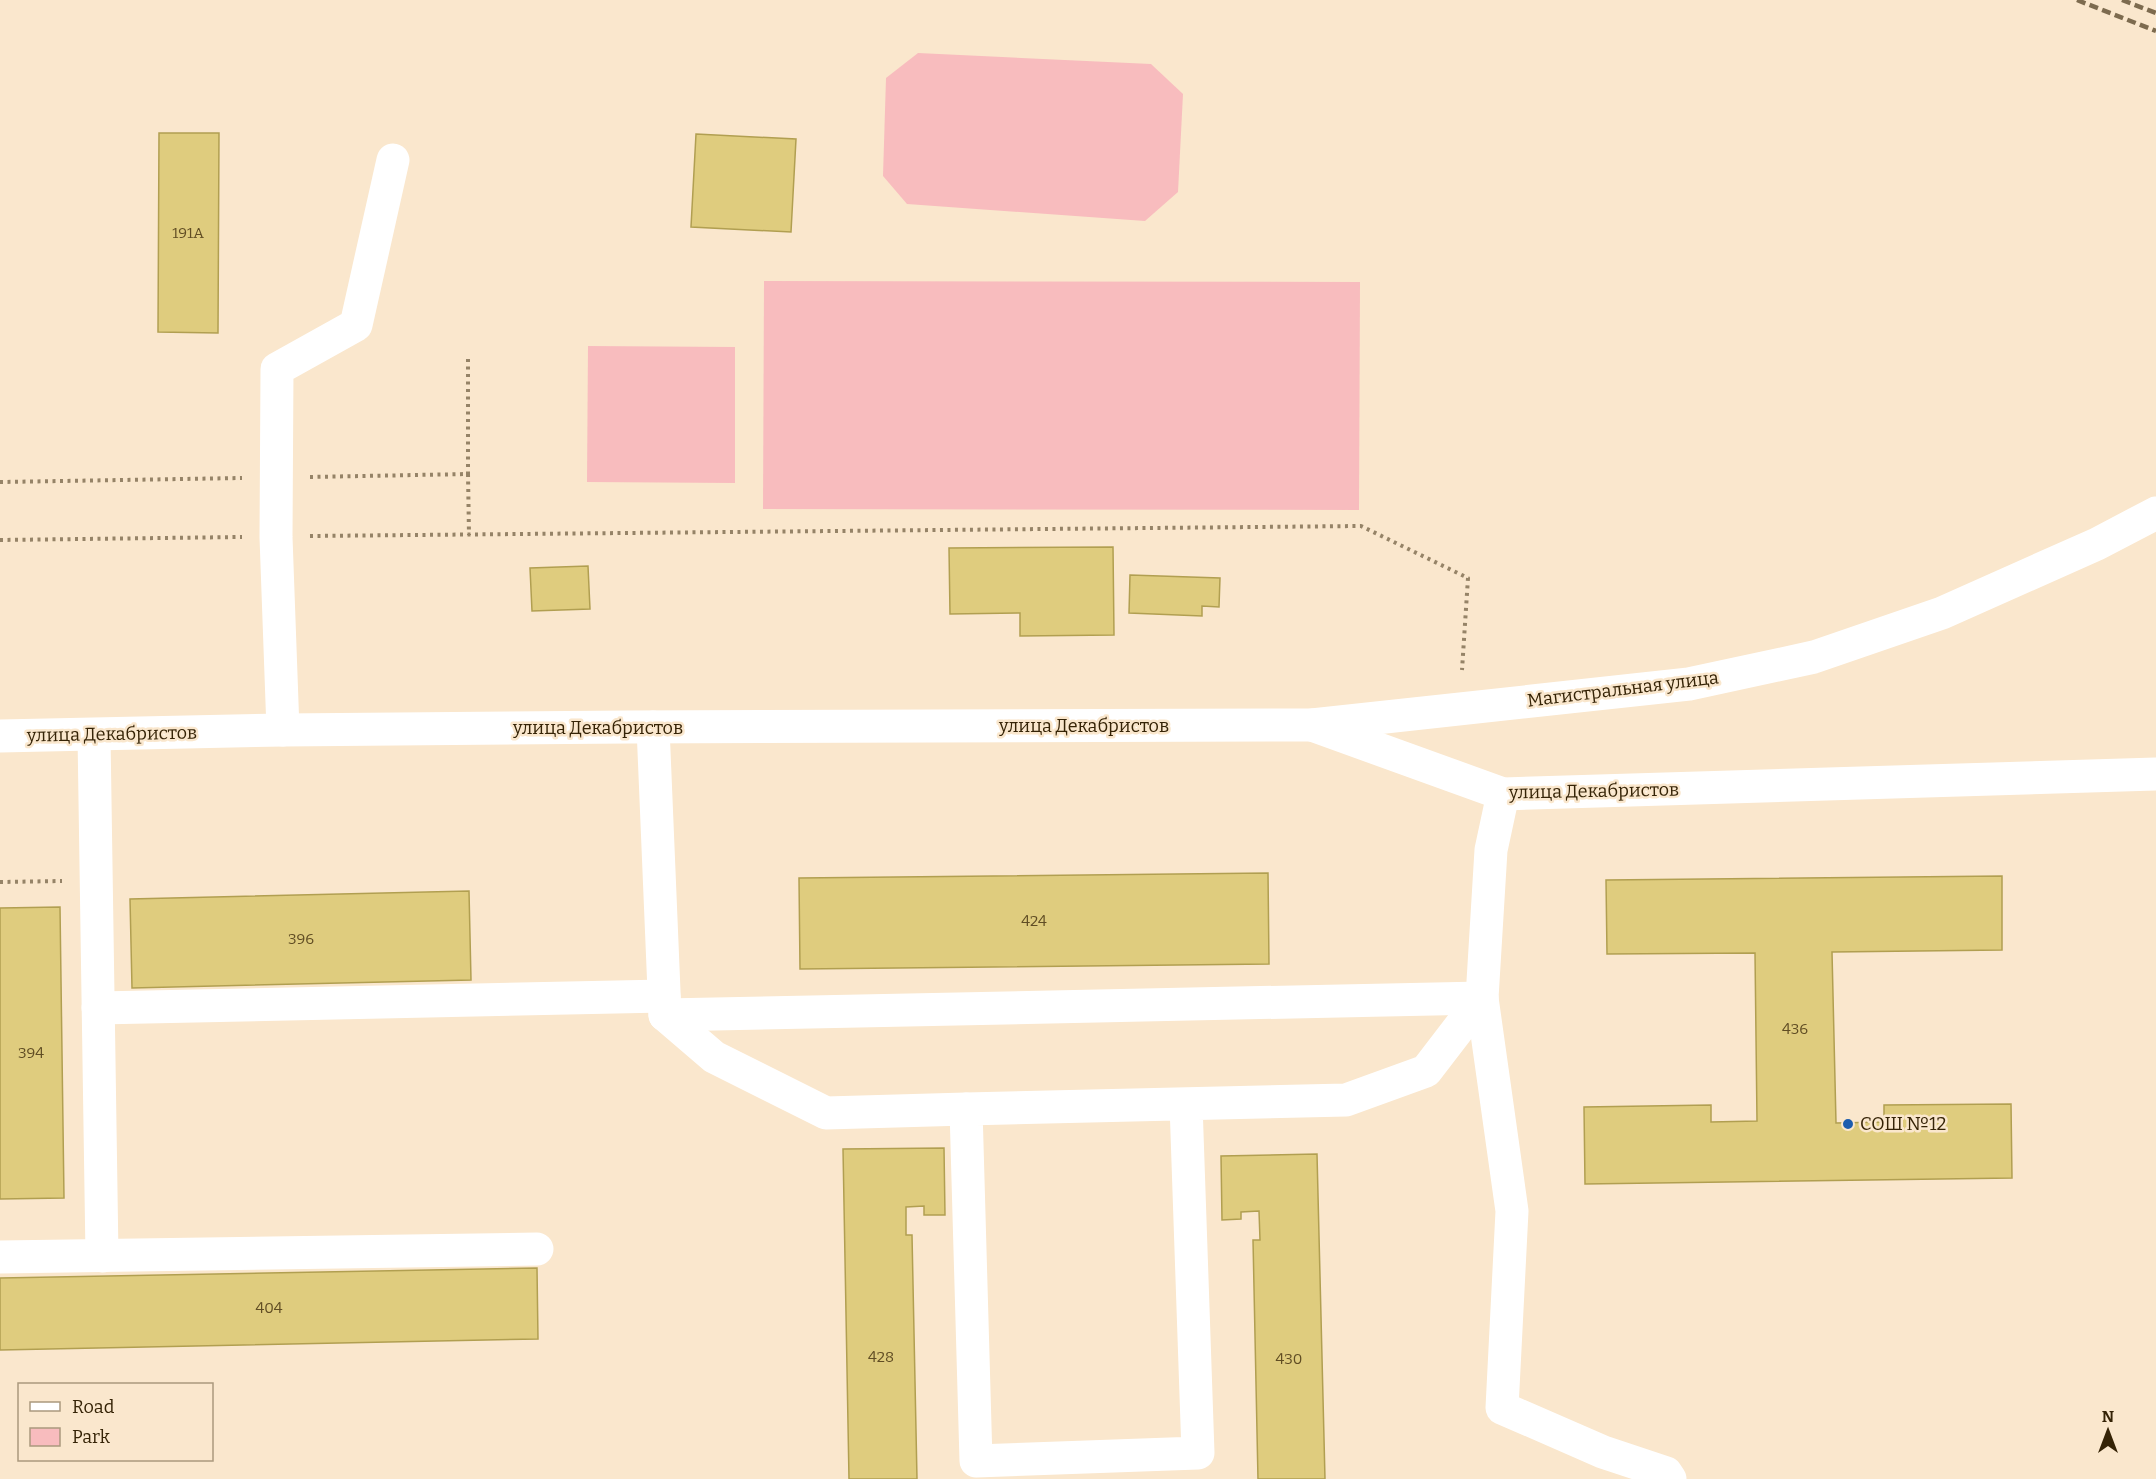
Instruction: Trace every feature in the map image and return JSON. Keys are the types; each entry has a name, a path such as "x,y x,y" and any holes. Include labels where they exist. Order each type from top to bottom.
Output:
{"main road":[{"path":"282,730 276,537 277,369 356,325 393,160"},
{"name":"Магистральная улица","path":"1312,725 1689,684 1814,657 1942,613 2097,544 2156,513"},
{"name":"улица Декабристов","path":"0,736 282,730 1312,725 1503,794 2156,774"},
{"path":"653,727 664,1006 714,1057 826,1113 1346,1100 1426,1071 1482,998"},
{"path":"94,735 102,1256"},
{"path":"1503,794 1491,850 1482,998 1512,1211 1502,1408 1603,1452 1666,1473 1671,1479"},
{"path":"98,1008 664,1006 1482,998"},
{"path":"966,1109 976,1461 1198,1453 1186,1104"},
{"path":"0,1257 537,1249"}],"path":[{"path":"468,358 469,535"},
{"path":"0,482 468,474"},
{"path":"0,540 1361,526 1468,578 1462,670"},
{"path":"0,882 96,881"}],"green space":[{"path":"918,53 1151,64 1183,94 1178,192 1145,221 907,204 883,176 886,78"},
{"path":"764,281 1360,282 1359,510 763,509"},
{"path":"588,346 735,347 735,483 587,482"}],"building":[{"path":"159,133 219,133 218,333 158,332"},
{"path":"696,134 796,139 791,232 691,227"},
{"path":"1113,547 1114,635 1020,636 1020,613 950,614 949,548"},
{"path":"588,566 590,609 532,611 530,568"},
{"path":"1130,575 1220,578 1219,607 1202,606 1202,616 1129,613"},
{"path":"1268,873 1269,964 800,969 799,878"},
{"path":"2002,876 2002,950 1832,952 1836,1123 1884,1122 1884,1105 2011,1104 2012,1178 1585,1184 1584,1107 1711,1105 1711,1122 1757,1121 1755,953 1607,954 1606,880"},
{"path":"469,891 471,980 132,988 130,899"},
{"path":"60,907 64,1198 0,1199 0,908"},
{"path":"944,1148 945,1215 924,1215 924,1206 906,1207 906,1235 912,1235 917,1479 849,1479 843,1149"},
{"path":"1317,1154 1325,1479 1258,1479 1253,1240 1260,1240 1259,1211 1241,1212 1241,1219 1222,1220 1221,1156"},
{"path":"537,1268 538,1339 0,1350 0,1278"}],"railway":[{"path":"2077,0 2156,31"},
{"path":"2122,0 2156,13"}],"place":[{"name":"СОШ №12","path":"1848,1124"}]}
